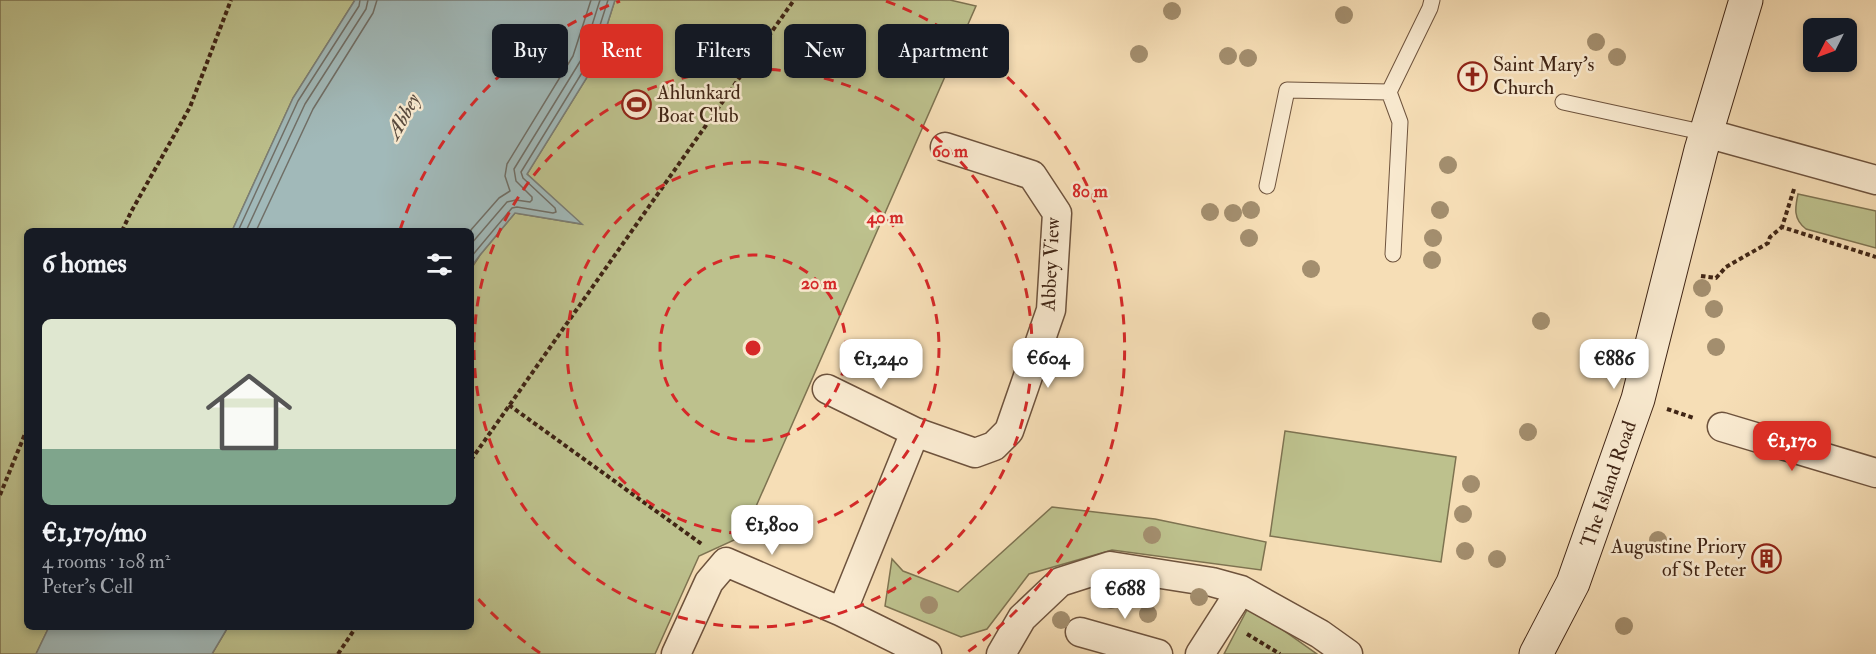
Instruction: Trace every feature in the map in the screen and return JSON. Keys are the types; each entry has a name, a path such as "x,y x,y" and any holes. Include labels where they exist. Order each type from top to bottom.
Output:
{"main road":[{"name":"The Island Road","path":"1536,654 1573,583 1638,399 1706,133 1746,0"}],"street":[{"path":"1706,133 1876,180"},
{"name":"Abbey View","path":"827,389 915,432 975,453 994,446 1009,431 1051,310 1057,213 1032,175 945,147"},
{"path":"1722,427 1876,473"},
{"path":"842,612 915,432"},
{"path":"676,654 709,582 726,561 842,612 927,654"},
{"path":"1001,654 1022,618 1060,582 1110,566 1212,582 1241,590 1320,634 1348,654"},
{"path":"1200,654 1241,590"},
{"path":"1080,632 1158,654"}],"lane":[{"path":"1393,254 1401,122 1389,92 1432,0"},
{"path":"1267,186 1287,90 1389,92"},
{"path":"1563,102 1706,133"}],"path":[{"path":"123,228 190,107 231,0"},
{"path":"474,456 794,0"},
{"path":"1671,270 1716,279 1726,267 1768,243 1770,237 1782,227 1803,159"},
{"path":"1782,227 1876,257"},
{"path":"1638,399 1722,427"},
{"path":"509,405 726,561"},
{"path":"0,495 24,436"},
{"path":"1222,620 1280,654"},
{"path":"338,654 354,630"}],"green space":[{"path":"0,0 355,0 293,98 233,228 24,228 24,630 48,630 36,654 0,654"},
{"path":"615,0 950,0 976,6 968,24 878,24 878,78 944,78 743,536 699,556 655,654 212,654 226,630 474,630 474,264 515,213 581,224 527,174 587,78 663,78 663,24 607,24"},
{"path":"1798,194 1876,211 1876,248 1806,229 1797,217"},
{"path":"1285,431 1456,457 1441,562 1270,536"},
{"path":"1052,507 1155,519 1266,542 1261,570 1112,550 1029,574 987,629 961,637 885,606 892,559 903,571 958,592"},
{"path":"1249,606 1317,654 1224,654"}],"water":[{"name":"Abbey","path":"355,0 615,0 607,24 580,24 580,78 587,78 527,174 582,224 515,213 474,263 474,228 233,228 293,98"},
{"path":"48,630 226,630 212,654 36,654"}],"place":[{"name":"Saint Mary's Church","path":"1472,76"},
{"name":"Ahlunkard Boat Club","path":"636,104"},
{"name":"Augustine Priory of St Peter","path":"1767,558"}]}
